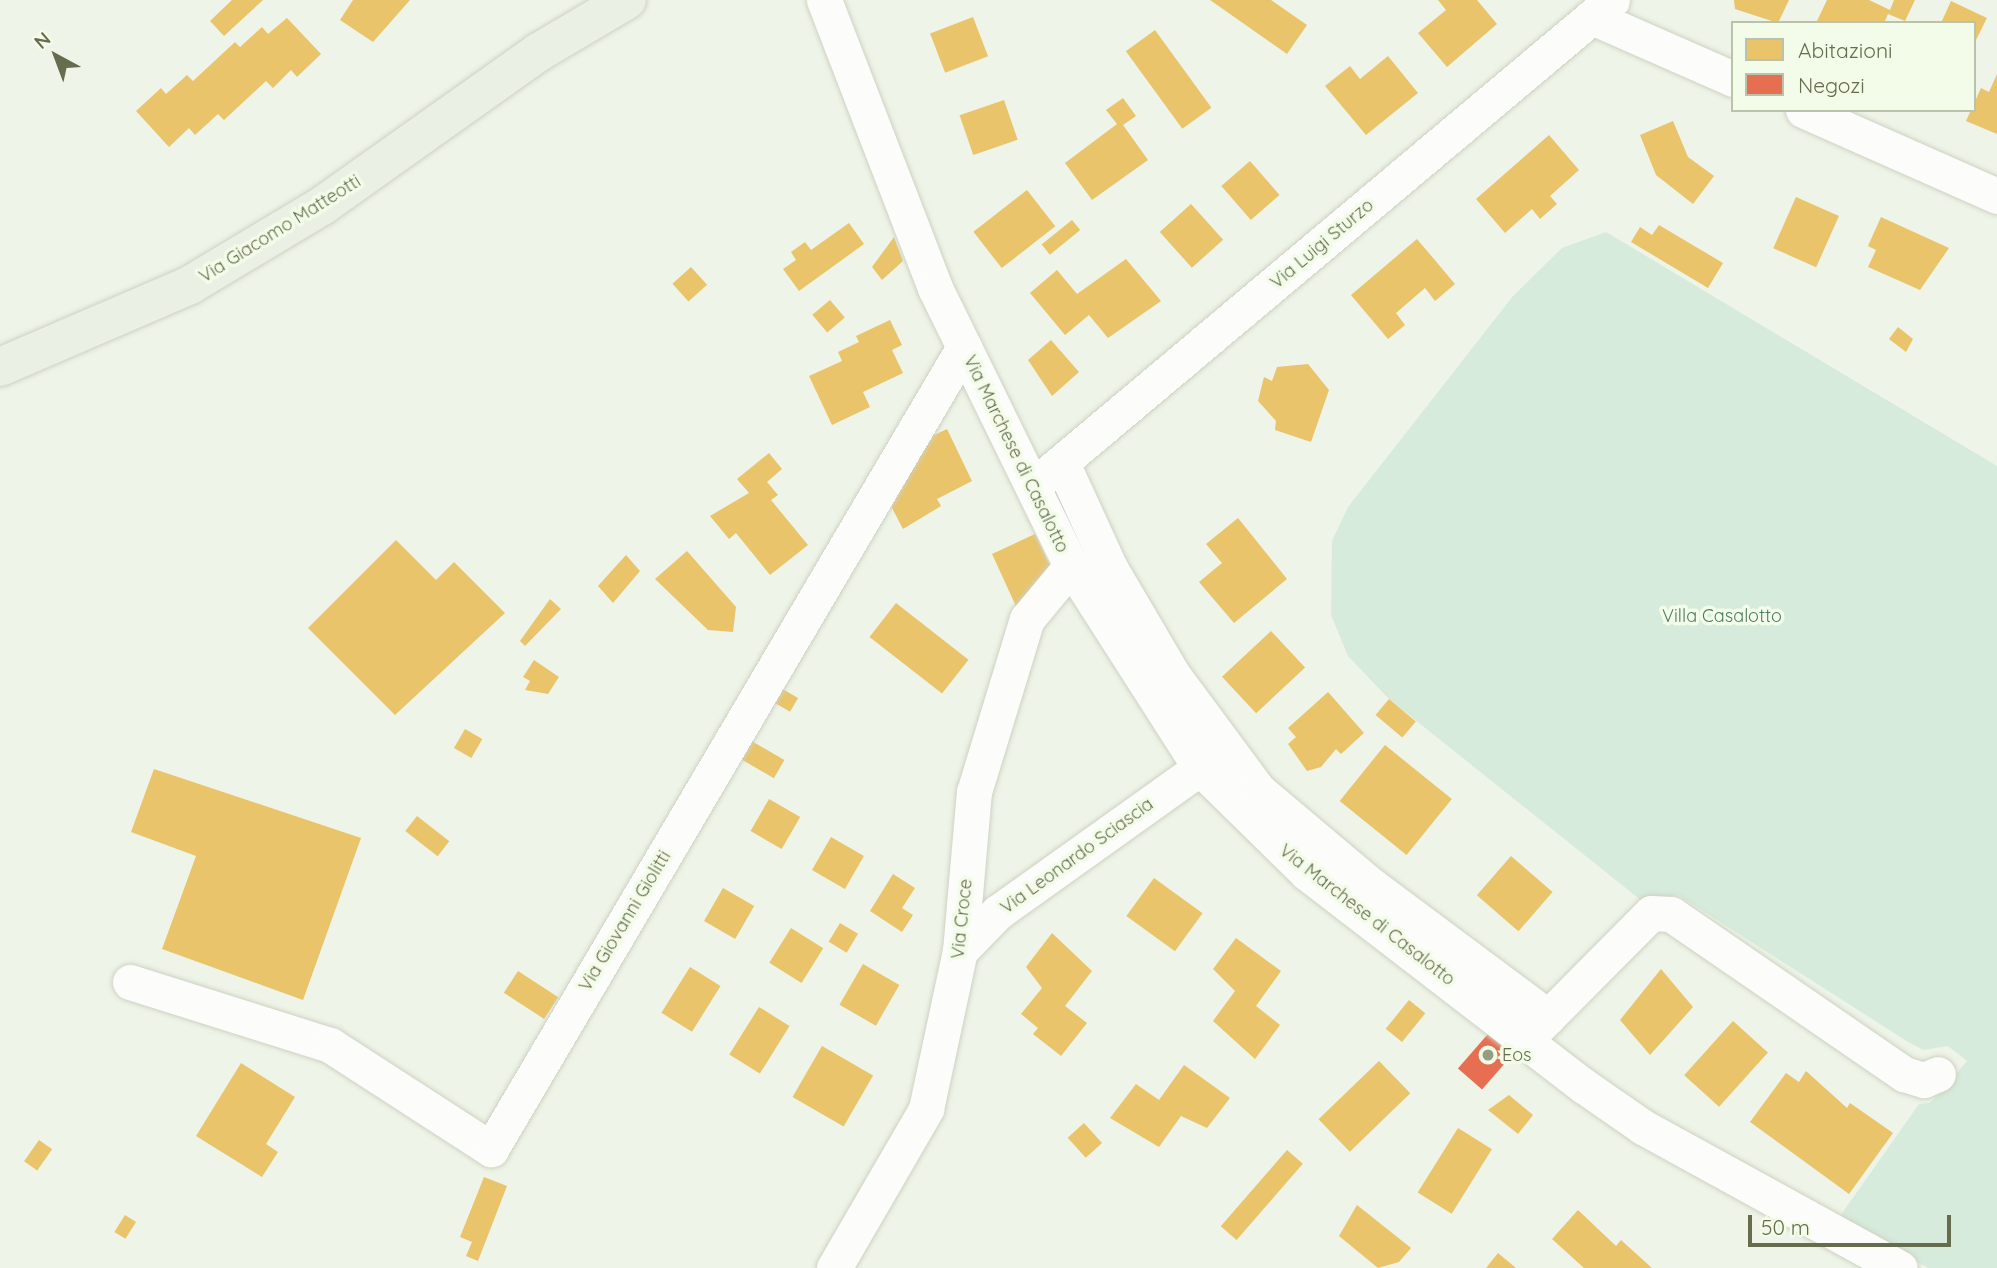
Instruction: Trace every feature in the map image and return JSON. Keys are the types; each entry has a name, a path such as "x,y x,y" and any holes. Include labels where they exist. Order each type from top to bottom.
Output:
{"main road":[{"path":"539,52 589,0"},
{"path":"539,52 627,0"},
{"name":"Via Giacomo Matteotti","path":"0,367 190,285 322,206 539,52"}],"street":[{"name":"Via Marchese di Casalotto","path":"821,6 964,347 1071,566 1200,768 1307,873 1537,1028 1643,1127 1900,1268"},
{"path":"1602,8 1731,78"},
{"name":"Via Luigi Sturzo","path":"1033,486 1602,8"},
{"path":"1808,112 1997,196"},
{"name":"Via Giovanni Giolitti","path":"130,982 330,1045 491,1149 964,347"},
{"path":"1062,463 1110,568 1173,675 1258,790 1537,1028 1650,913 1671,914 1904,1074 1924,1080 1938,1074"},
{"name":"Via Croce","path":"834,1268 926,1109 960,951 974,792 1027,619 1071,566"},
{"name":"Via Leonardo Sciascia","path":"960,951 998,912 1200,768"}],"green space":[{"name":"Villa Casalotto","path":"1606,232 1997,466 1997,1268 1928,1268 1838,1219 1919,1104 1930,1103 1967,1061 1948,1046 1923,1050 1905,1040 1678,895 1642,901 1389,699 1348,656 1331,615 1332,541 1348,507 1513,296 1562,248"}],"building: Abitazioni":[{"path":"232,0 263,0 224,36 210,21"},
{"path":"353,0 410,0 373,42 340,20"},
{"path":"1210,0 1271,0 1307,25 1287,54"},
{"path":"1438,0 1477,0 1497,24 1447,67 1418,33 1446,10"},
{"path":"1734,0 1789,0 1779,21 1735,9"},
{"path":"1827,0 1869,0 1890,10 1894,0 1915,0 1905,21 1888,14 1885,21 1817,21"},
{"path":"1951,1 1987,18 1976,40 1976,21 1942,21"},
{"path":"973,17 988,56 945,73 930,33"},
{"path":"287,18 321,54 297,77 291,70 273,88 266,81 224,120 218,114 195,135 189,128 169,147 136,111 161,88 166,94 187,75 193,81 235,42 240,47 262,27 268,34"},
{"path":"1155,30 1211,108 1182,129 1126,51"},
{"path":"1388,56 1418,93 1366,135 1325,86 1350,66 1360,79"},
{"path":"1997,74 1997,134 1966,121 1970,112 1976,112 1976,99 1981,88 1989,92"},
{"path":"1123,98 1136,116 1123,125 1148,160 1092,200 1065,163 1117,124 1106,110"},
{"path":"1004,100 1018,140 973,155 960,115"},
{"path":"1673,121 1688,157 1714,176 1693,204 1656,175 1640,135"},
{"path":"1549,135 1579,170 1550,196 1557,204 1540,219 1532,209 1505,233 1476,199"},
{"path":"1250,161 1280,195 1251,220 1221,186"},
{"path":"1027,190 1055,226 1002,268 973,232"},
{"path":"1796,197 1839,216 1816,267 1773,248"},
{"path":"1191,204 1223,240 1192,268 1160,232"},
{"path":"1881,217 1949,248 1920,290 1868,267 1876,250 1868,246"},
{"path":"1072,220 1080,230 1050,255 1042,245"},
{"path":"849,223 864,244 799,291 783,269 796,260 791,252 805,242 811,250"},
{"path":"1659,225 1723,263 1708,288 1631,242 1640,227 1652,235"},
{"path":"894,237 903,261 882,280 872,267"},
{"path":"1417,239 1455,284 1435,301 1425,288 1396,313 1405,325 1388,339 1351,295"},
{"path":"1126,259 1161,301 1108,338 1089,315 1065,335 1030,293 1057,270 1077,294"},
{"path":"691,267 707,285 688,302 672,284"},
{"path":"830,300 845,318 827,332 812,315"},
{"path":"890,320 902,345 892,350 903,373 863,392 870,407 832,425 809,376 842,361 838,352 859,342 856,336"},
{"path":"1898,327 1913,339 1906,352 1889,339"},
{"path":"1051,340 1079,372 1052,396 1028,360"},
{"path":"1308,364 1329,390 1311,442 1275,430 1276,421 1258,401 1264,377 1272,381 1277,367"},
{"path":"947,429 972,481 937,499 941,506 903,529 890,504 928,438"},
{"path":"769,453 782,469 767,482 778,495 771,500 808,545 770,575 736,533 729,539 710,516 749,493 737,479"},
{"path":"1238,518 1287,579 1234,623 1199,582 1222,563 1206,544"},
{"path":"1035,534 1053,572 1021,617 992,554"},
{"path":"396,540 436,580 454,562 505,613 395,715 308,628"},
{"path":"687,551 736,607 733,632 708,630 655,579"},
{"path":"626,555 640,571 613,603 598,586"},
{"path":"550,599 561,609 525,646 520,641"},
{"path":"896,603 968,660 942,694 870,637"},
{"path":"1271,631 1305,668 1256,713 1222,677"},
{"path":"534,660 559,677 548,694 525,690 530,681 523,677"},
{"path":"779,687 798,698 790,712 771,701"},
{"path":"1328,692 1364,733 1341,754 1336,749 1321,767 1307,771 1288,744 1296,737 1288,728"},
{"path":"1389,699 1416,721 1402,738 1376,715"},
{"path":"465,729 482,739 471,758 454,748"},
{"path":"748,739 784,760 774,778 738,757"},
{"path":"1385,745 1452,799 1407,855 1340,801"},
{"path":"154,769 361,838 303,1000 162,949 196,856 131,832"},
{"path":"769,799 800,817 782,849 750,831"},
{"path":"417,816 449,841 438,856 405,831"},
{"path":"831,837 864,856 845,889 812,870"},
{"path":"1511,856 1553,892 1518,931 1477,895"},
{"path":"893,874 915,888 902,908 913,915 902,932 870,911"},
{"path":"1154,878 1203,913 1175,951 1126,916"},
{"path":"723,888 754,906 735,939 704,921"},
{"path":"840,923 858,934 847,953 829,942"},
{"path":"791,928 823,948 801,983 769,963"},
{"path":"1052,933 1092,971 1065,1006 1087,1023 1061,1056 1033,1034 1038,1028 1021,1014 1042,988 1026,967"},
{"path":"1236,938 1281,971 1256,1006 1280,1025 1255,1059 1213,1021 1235,991 1213,969"},
{"path":"863,964 899,985 876,1026 840,1005"},
{"path":"690,967 721,986 692,1032 661,1013"},
{"path":"1661,969 1693,1007 1650,1055 1620,1020"},
{"path":"518,971 558,997 544,1019 504,993"},
{"path":"1409,1000 1425,1013 1402,1042 1386,1029"},
{"path":"759,1007 790,1026 760,1074 729,1054"},
{"path":"1733,1021 1768,1052 1719,1107 1684,1075"},
{"path":"822,1046 873,1076 844,1127 792,1097"},
{"path":"1379,1061 1410,1093 1350,1152 1319,1119"},
{"path":"241,1063 295,1097 266,1144 278,1152 262,1177 196,1136"},
{"path":"1184,1065 1230,1098 1207,1128 1181,1116 1159,1147 1110,1118 1136,1084 1159,1100"},
{"path":"1806,1071 1847,1108 1850,1103 1893,1133 1849,1194 1750,1122 1786,1073 1799,1082"},
{"path":"1509,1095 1533,1115 1518,1134 1488,1110"},
{"path":"1084,1123 1102,1143 1086,1158 1068,1138"},
{"path":"1458,1128 1492,1149 1452,1214 1418,1192"},
{"path":"39,1140 52,1149 37,1170 24,1161"},
{"path":"1287,1150 1303,1164 1237,1240 1221,1226"},
{"path":"484,1177 507,1186 478,1261 466,1256 472,1242 460,1237"},
{"path":"1357,1205 1411,1248 1399,1262 1378,1268 1339,1236"},
{"path":"1578,1210 1616,1246 1621,1240 1652,1268 1584,1268 1552,1239"},
{"path":"125,1215 136,1222 125,1239 114,1232"},
{"path":"1498,1253 1516,1268 1486,1268"}],"building: Negozi":[{"path":"1494,1027 1518,1048 1482,1090 1458,1069"}],"place":[{"name":"Eos","path":"1488,1055"}]}
